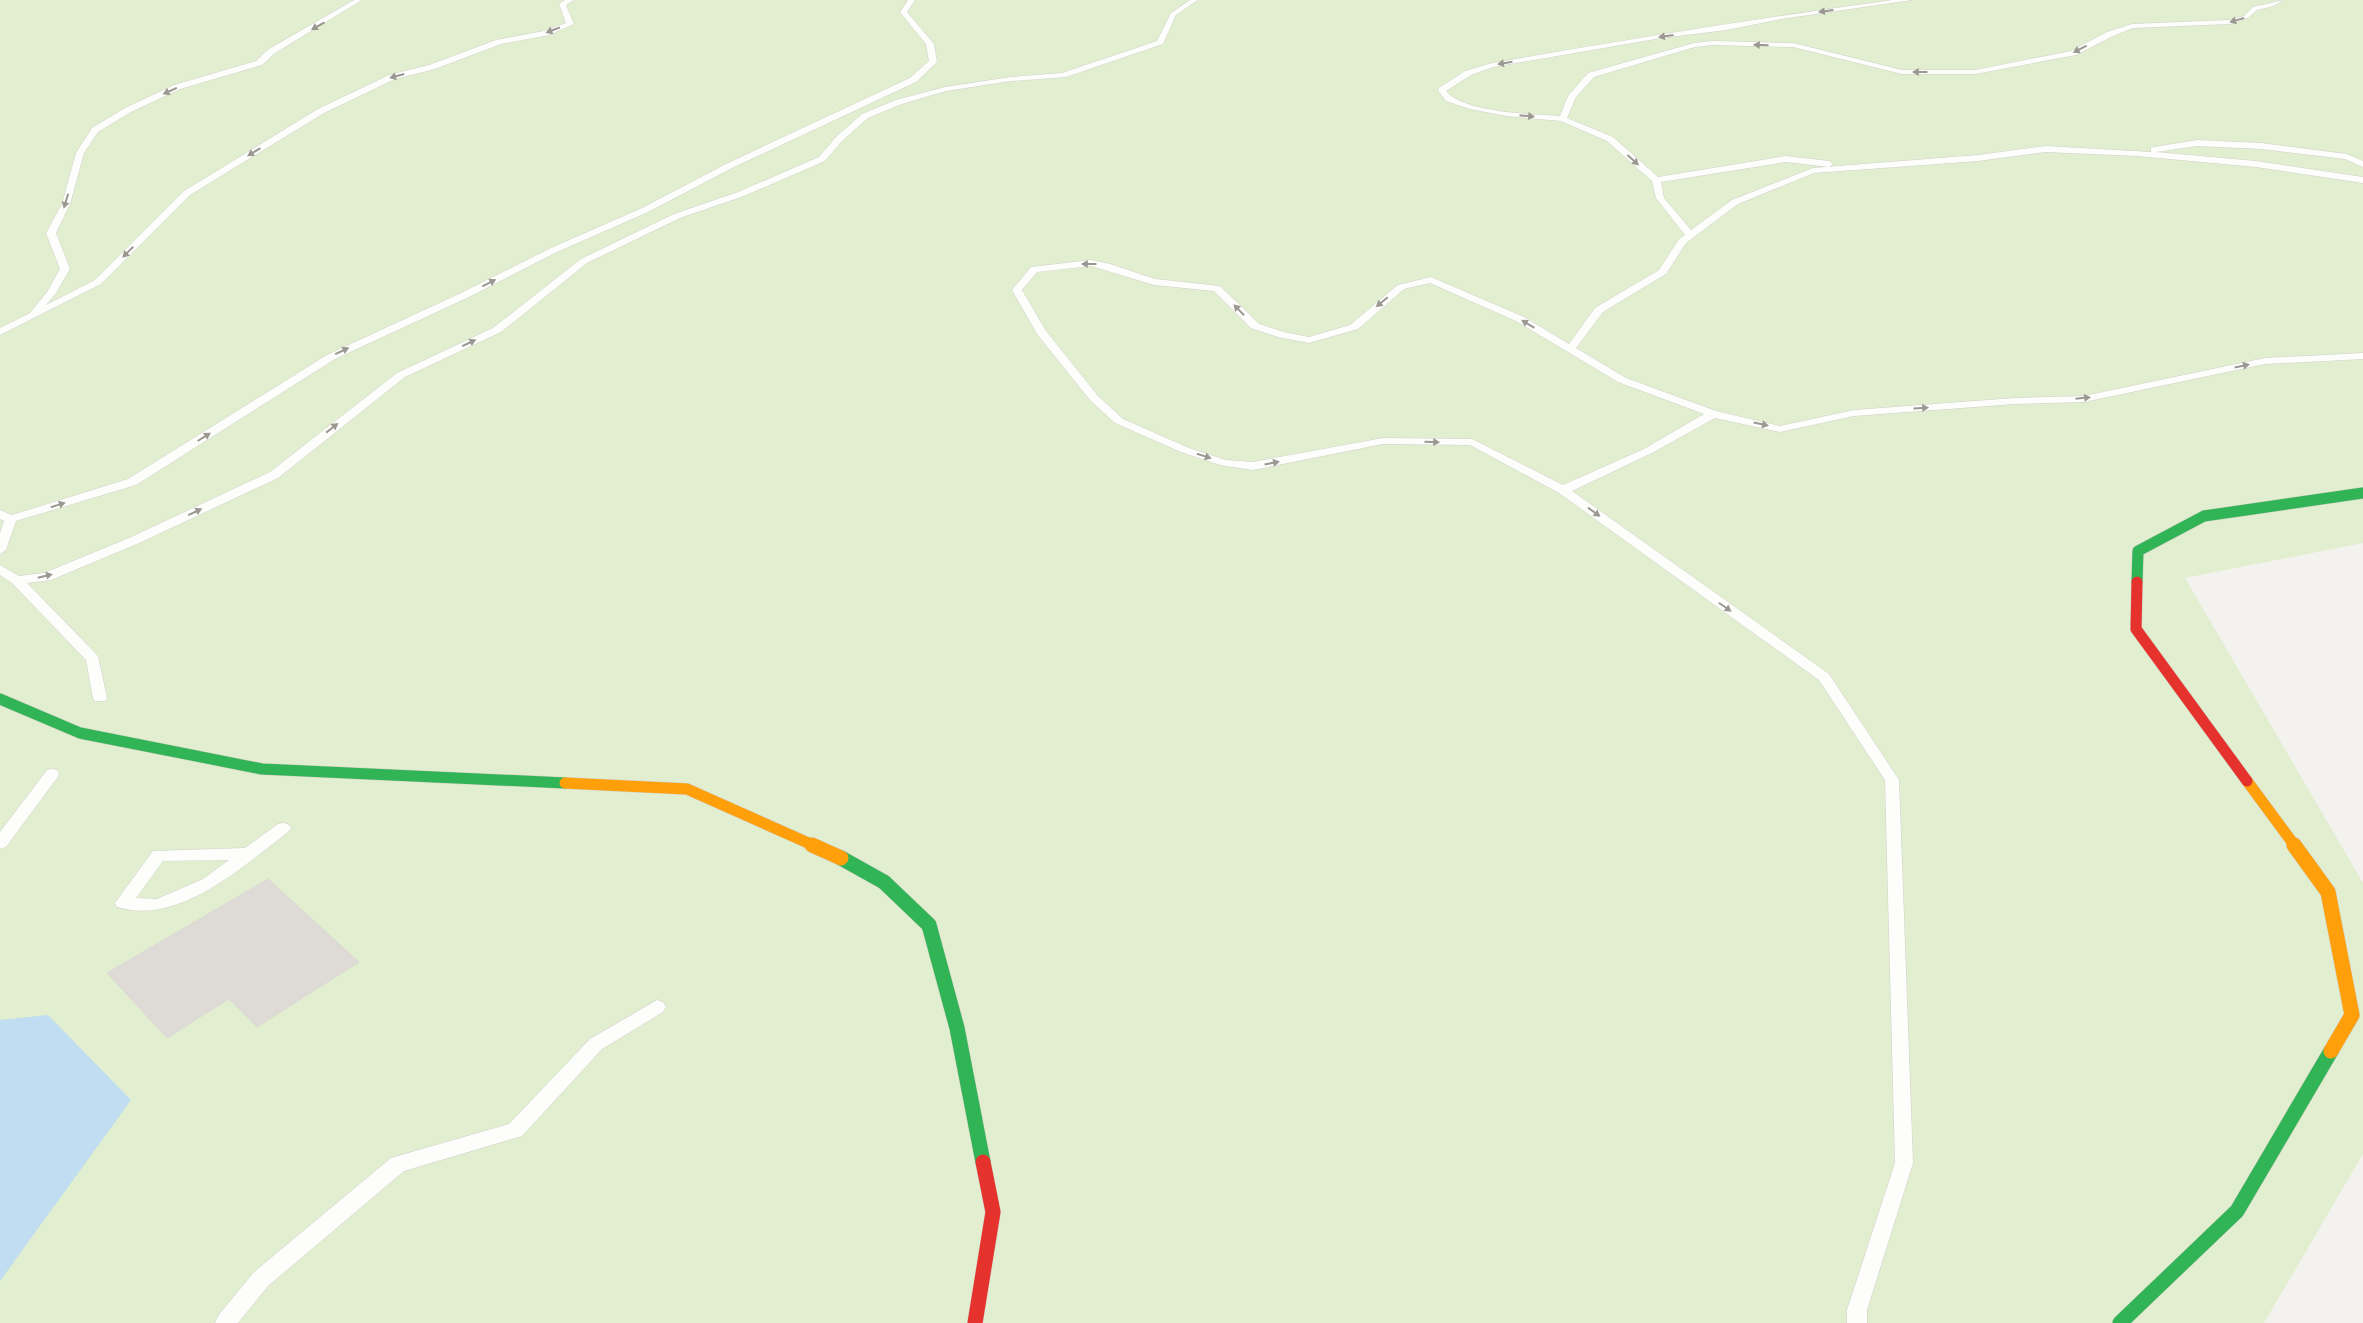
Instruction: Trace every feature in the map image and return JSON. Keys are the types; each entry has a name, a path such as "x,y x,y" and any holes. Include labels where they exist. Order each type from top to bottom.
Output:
{"street":[{"path":"2120,1323 2238,1211 2352,1016 2328,892 2136,629 2138,551 2204,516 2363,493"},
{"path":"0,700 80,733 262,769 687,789 825,849 884,882 929,925 957,1028 993,1212 975,1323"}],"lane":[{"path":"28,318 51,293 65,269 51,233 66,204 80,153 95,130 128,110 177,88 259,63 272,51 359,0"},
{"path":"0,332 98,282 187,193 321,111 392,77 432,67 499,42 546,33 570,24 562,4 571,0"},
{"path":"0,550 6,517 132,482 330,357 465,295 554,250 644,210 731,165 913,80 932,62 930,44 903,12 912,0"},
{"path":"17,580 46,577 133,541 274,475 400,375 497,330 584,261 677,216 741,194 822,159 839,139 865,116 900,102 945,89 1011,79 1063,75 1115,59 1160,42 1173,14 1195,0"},
{"path":"1690,235 1660,198 1656,180 1610,139 1563,119 1506,114 1473,107 1449,99 1442,90 1468,73 1492,65 1661,36 1727,28 1780,17 1909,0"},
{"path":"1563,119 1572,96 1591,75 1694,46 1713,43 1793,45 1831,52 1902,72 1975,72 2073,53 2110,34 2132,26 2164,23 2230,22 2246,17 2255,8 2272,5 2280,0"},
{"path":"2137,153 2197,143 2261,146 2347,157 2363,164"},
{"path":"1570,349 1599,310 1663,272 1682,241 1735,202 1813,171 1847,166 1978,158 2046,149 2137,153 2256,164 2363,180"},
{"path":"1656,180 1786,158 1847,166"},
{"path":"1857,1323 1857,1310 1904,1163 1892,780 1824,677 1563,490 1472,442 1383,441 1253,466 1224,463 1185,450 1119,421 1094,398 1041,332 1017,290 1034,269 1091,263 1107,266 1154,282 1217,288 1255,326 1282,335 1308,340 1354,327 1401,287 1431,280 1520,319 1622,380 1713,414 1780,428 1854,413 2015,401 2084,399 2265,362 2363,356"},
{"path":"1563,490 1648,451 1713,414"},
{"path":"0,569 17,580 93,659 100,698"},
{"path":"0,844 52,774"},
{"path":"248,854 159,855 123,903 158,905 209,883 283,828"},
{"path":"225,1323 261,1280 398,1164 515,1130 596,1044 658,1007"}],"green space":[{"path":"0,0 2363,0 2363,543 2185,578 2363,883 2363,1154 2264,1323 0,1323"}],"water":[{"path":"48,1015 131,1100 0,1281 0,1020"}],"building":[{"path":"268,879 359,962 257,1027 229,999 167,1038 107,973"}],"traffic: fast":[{"path":"2137,582 2138,551 2204,516 2363,493"},
{"path":"0,699 80,733 262,769 565,783"},
{"path":"841,858 884,882 929,925 957,1028 983,1162"},
{"path":"2120,1323 2237,1211 2331,1051"}],"traffic: slow":[{"path":"2247,781 2328,892 2352,1015 2331,1051"},
{"path":"565,783 687,789 841,858"}],"traffic: jam":[{"path":"2137,582 2136,629 2247,781"},
{"path":"975,1323 993,1212 983,1162"}]}
